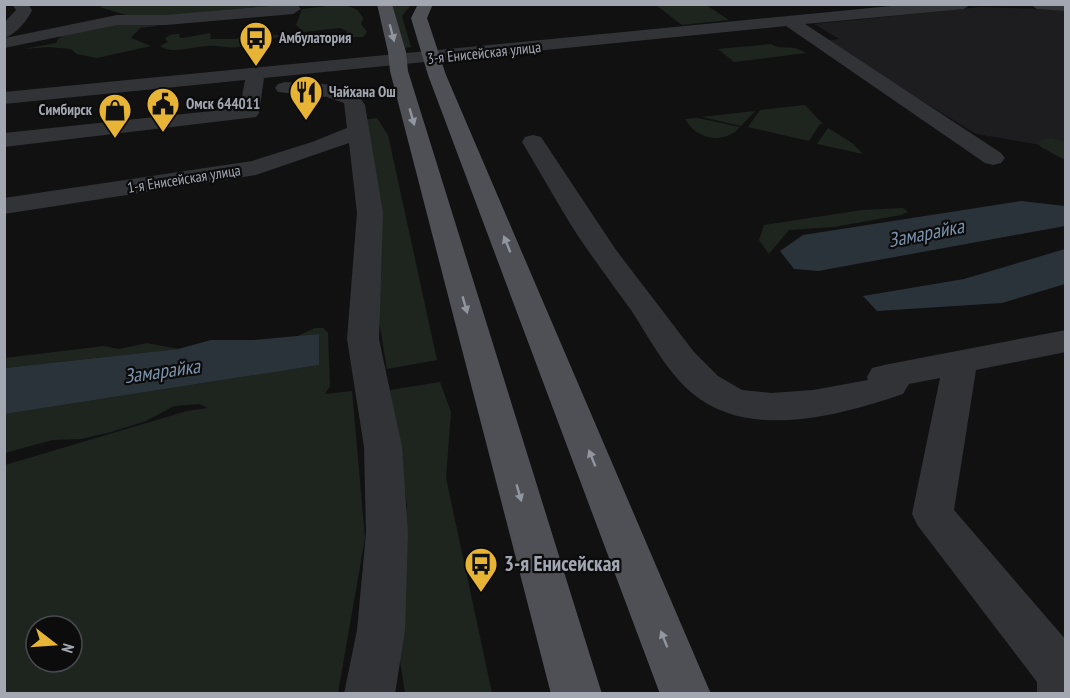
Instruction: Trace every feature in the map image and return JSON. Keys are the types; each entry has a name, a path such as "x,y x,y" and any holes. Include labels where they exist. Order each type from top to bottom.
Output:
{"main road":[{"path":"384,4 397,61 471,330 577,693"},
{"path":"426,4 419,18 431,58 686,693"}],"street":[{"path":"6,34 23,14 24,10 19,4"},
{"name":"3-я Енисейская улица","path":"4,98 252,91 397,61 963,4"},
{"path":"1037,4 1065,6"},
{"path":"6,34 62,33 117,20 166,20 293,9"},
{"path":"790,21 993,158"},
{"path":"4,140 252,91 316,89 342,94 352,99 355,105 370,213 363,339 383,447 387,532 381,630 369,693"},
{"name":"1-я Енисейская улица","path":"4,206 256,168 320,147 357,131"},
{"path":"533,142 587,228 687,364 713,391 733,401 758,407 794,406 872,392 891,385 890,376 1065,341"},
{"path":"960,362 933,514 1063,684"}],"shaded area":[{"path":"105,4 290,4 152,17 126,15 100,7"},
{"path":"336,5 352,7 361,14 363,18 361,24 367,32 363,37 346,37 347,31 340,28 303,32 296,25 302,9"},
{"path":"391,5 411,5 402,16 411,47 405,48"},
{"path":"656,5 706,5 729,20 682,25"},
{"path":"981,7 1065,10 1065,149 976,134 825,41 839,39 814,24"},
{"path":"155,23 157,26 140,28 131,38 151,46 97,58 77,54 71,49 48,47 24,49 56,43 63,36 98,26"},
{"path":"248,30 259,30 257,34 282,35 243,42 243,46 235,48 208,46 171,50 160,46 168,42 165,39 167,37 174,34 180,34 179,37 183,38 210,33 209,39 235,39 248,35"},
{"path":"771,44 778,47 795,48 806,53 734,62 718,49"},
{"path":"805,105 823,124 820,124 809,141 748,127 760,110"},
{"path":"755,111 741,126 702,117"},
{"path":"377,118 388,135 437,360 387,369 377,309 363,120"},
{"path":"697,118 740,127 734,133 711,138 696,132 685,119"},
{"path":"828,128 852,143 863,154 817,144"},
{"path":"1052,138 1065,142 1065,160 1038,143 1041,140"},
{"path":"903,208 908,212 901,215 834,227 789,230 769,254 759,240 764,225 862,210"},
{"path":"315,328 323,328 328,333 330,386 325,394 352,391 365,538 338,693 5,693 5,465 187,411 208,408 199,404 174,406 146,421 111,432 81,439 52,440 5,453 5,414 318,365 319,334 295,337"},
{"path":"147,343 178,349 5,368 4,358 104,346 119,349"},
{"path":"440,382 451,412 446,478 492,693 405,693 395,628 407,506 390,390"}],"water":[{"name":"Замарайка","path":"1021,201 1065,206 1065,226 818,271 794,269 780,251 803,235"},
{"path":"1065,249 1065,284 1002,303 877,311 863,296 964,279"},
{"name":"Замарайка","path":"319,334 319,365 5,414 5,368 178,349 211,340 253,340"}],"place":[{"name":"Амбулатория","path":"256,67"},
{"name":"Чайхана Ош","path":"306,121"},
{"name":"Омск 644011","path":"163,133"},
{"name":"Симбирск","path":"115,139"},
{"name":"3-я Енисейская","path":"481,593"}]}
